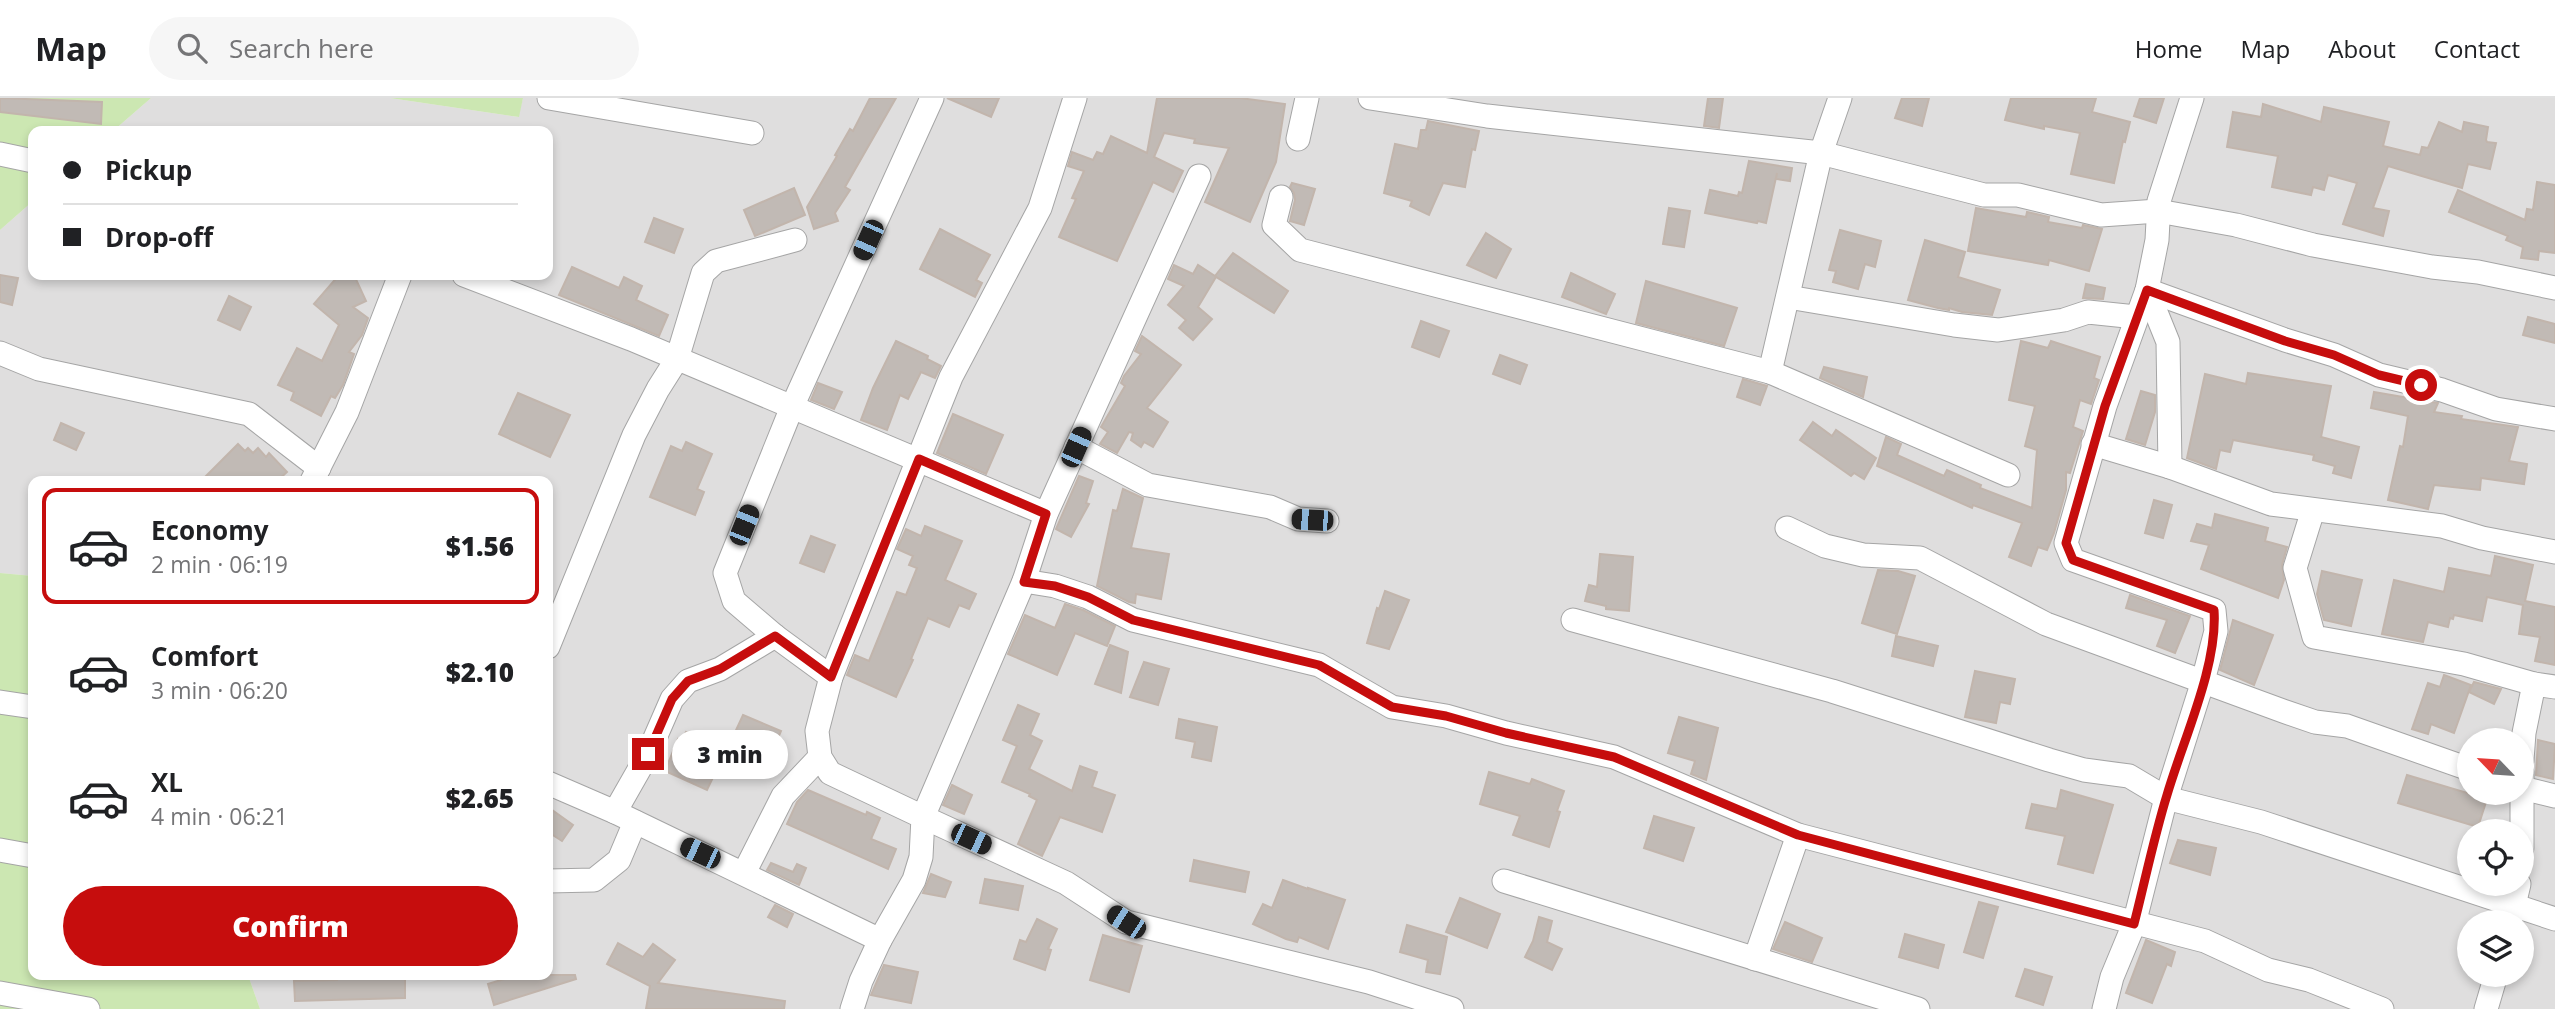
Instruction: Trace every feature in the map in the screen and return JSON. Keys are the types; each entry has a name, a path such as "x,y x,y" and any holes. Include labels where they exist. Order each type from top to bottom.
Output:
{"street":[{"path":"549,98 572,99 752,133"},
{"path":"831,677 775,636 734,601 725,572 792,407 932,98"},
{"path":"1075,98 1040,208 951,377 831,677 817,731 820,757 830,773 1066,883 1126,922 1369,982 1452,1009"},
{"path":"1298,139 1307,98"},
{"path":"1370,98 1487,116 1821,153 1984,195 2018,195 2101,215 2158,211 2236,225 2313,245 2432,267 2478,272 2555,288"},
{"path":"1770,372 1821,153 1840,98"},
{"path":"2104,1009 2112,976 2134,924 2166,798 2216,631 2214,610 2073,560 2066,543 2094,444 2147,290 2157,240 2158,211 2192,98"},
{"path":"0,155 28,159"},
{"path":"852,1009 861,981 880,940 914,880 921,857 923,817 1024,582 1046,514 1199,176"},
{"path":"1281,197 1274,225 1300,250 1770,372 2008,475"},
{"path":"553,635 634,435 657,389 677,359 703,273 716,261 795,240"},
{"path":"0,353 39,369 248,414 315,474 347,412 398,280"},
{"path":"477,280 631,339 1046,514"},
{"path":"2147,290 2285,341 2334,355 2379,375 2442,390 2496,409 2555,419"},
{"path":"2147,290 2168,342 2170,467"},
{"path":"1787,297 1998,330 2064,320 2088,312 2136,317"},
{"path":"2094,444 2170,467 2271,504 2442,526 2482,538 2555,552"},
{"path":"1076,447 1149,485 1270,507 1298,519 1327,521"},
{"path":"2313,510 2295,568 2314,637 2464,664 2545,685 2526,728"},
{"path":"1787,528 1825,546 1863,555 1920,558 2046,624 2315,722 2347,726 2457,765"},
{"path":"1024,582 1055,586 1088,597 1133,620 1319,665 1392,707 1446,716 1506,733 1614,757 1798,835 2205,941 2268,970 2309,980 2382,1009"},
{"path":"1573,620 1832,691 2084,770 2129,776 2166,798 2261,822 2501,910"},
{"path":"553,881 594,880 619,860 625,817 672,699 688,681 720,669 775,636"},
{"path":"0,702 28,706"},
{"path":"744,873 783,796 820,757"},
{"path":"553,785 744,873 880,940"},
{"path":"2534,791 2555,796"},
{"path":"1755,958 1798,835"},
{"path":"0,850 28,855"},
{"path":"1504,881 1918,1009"},
{"path":"2534,917 2555,919"},
{"path":"2486,1009 2492,987"},
{"path":"0,993 88,1009"}],"shaded area":[{"path":"151,98 390,98 518,117 523,98 2555,98 2555,1009 260,1009 250,980 553,980 553,476 28,476 28,576 0,573 0,230 28,205 28,280 553,280 553,126 119,126"}],"green space":[{"path":"0,98 151,98 119,126 28,126 28,205 0,230"},
{"path":"390,98 523,98 519,117"},
{"path":"0,573 28,576 28,980 250,980 260,1009 0,1009"}],"building":[{"path":"0,98 102,102 101,124 0,112"},
{"path":"870,98 896,98 845,187 850,190 835,213 838,221 814,229 807,207"},
{"path":"947,98 999,98 991,117"},
{"path":"1157,98 1240,98 1285,104 1276,162 1250,222 1205,202 1229,148 1194,143 1195,139 1164,133 1154,157 1183,171 1173,192 1153,182 1117,261 1059,237 1076,199 1072,198 1084,171 1068,166 1072,152 1093,160 1097,152 1103,154 1111,136 1147,153"},
{"path":"1708,98 1723,98 1719,128 1704,126"},
{"path":"1902,98 1929,98 1922,126 1895,118"},
{"path":"2011,98 2096,98 2092,112 2130,122 2114,183 2071,174 2080,133 2044,126 2044,129 2005,120"},
{"path":"2140,98 2164,98 2156,123 2134,116"},
{"path":"2263,104 2321,122 2324,107 2389,122 2383,146 2420,155 2422,147 2428,148 2439,122 2462,132 2464,122 2488,127 2487,142 2496,143 2490,169 2468,164 2462,188 2388,166 2373,208 2389,211 2383,236 2343,224 2357,183 2328,175 2324,190 2313,187 2311,195 2272,187 2278,156 2227,147 2233,112 2261,117"},
{"path":"1428,121 1479,131 1475,150 1472,149 1465,187 1443,183 1429,215 1410,206 1412,201 1384,193 1395,144 1418,149 1421,130 1426,130"},
{"path":"1749,161 1792,168 1790,181 1776,179 1777,173 1766,223 1705,213 1710,190 1738,196 1739,192 1742,193"},
{"path":"2537,182 2555,185 2555,253 2539,251 2538,260 2521,258 2523,247 2506,240 2508,236 2449,212 2458,190 2525,220 2527,209 2533,210"},
{"path":"1292,183 1315,189 1304,225 1290,221 1295,200 1290,187"},
{"path":"794,188 805,215 755,236 744,210"},
{"path":"1669,208 1690,211 1684,247 1663,244"},
{"path":"1976,208 2026,217 2027,212 2049,217 2048,222 2102,229 2089,271 2049,260 2048,265 1968,251"},
{"path":"654,218 683,229 674,253 645,242"},
{"path":"940,229 990,255 976,280 982,283 975,297 920,269"},
{"path":"1840,230 1881,241 1875,267 1865,264 1858,289 1833,282 1836,271 1829,270"},
{"path":"1486,233 1511,249 1496,278 1467,265"},
{"path":"1925,240 1965,252 1958,277 2000,290 1992,315 1949,310 1908,300"},
{"path":"1233,253 1288,291 1274,313 1216,277 1198,307 1212,319 1193,340 1179,328 1186,320 1168,305 1184,286 1168,279 1174,265 1193,274 1198,265 1215,276"},
{"path":"572,267 619,288 624,277 642,286 636,300 668,315 659,336 559,295"},
{"path":"1571,273 1615,294 1606,314 1562,297"},
{"path":"0,275 18,278 12,305 0,302"},
{"path":"335,280 356,280 366,301 353,307 368,318 362,335 349,352 354,354 343,385 335,398 331,396 321,416 291,400 294,392 278,385 297,348 322,361 339,325 314,304"},
{"path":"1646,281 1737,308 1724,346 1636,323"},
{"path":"2086,284 2105,288 2103,299 2083,298"},
{"path":"229,296 251,307 240,330 218,320"},
{"path":"2528,317 2555,324 2555,343 2523,335"},
{"path":"1421,321 1449,331 1439,357 1412,347"},
{"path":"1142,336 1181,365 1147,408 1168,422 1153,447 1144,442 1141,447 1131,440 1133,433 1129,432 1117,453 1100,444 1108,432 1101,427 1125,386 1121,383 1124,376 1141,354 1135,351"},
{"path":"896,341 928,356 927,359 941,366 935,378 921,372 908,399 900,395 887,430 861,420"},
{"path":"2021,341 2048,348 2051,341 2100,357 2094,378 2099,380 2091,404 2080,400 2073,427 2083,431 2070,473 2066,472 2066,490 2054,533 2047,550 2038,547 2031,566 2009,557 2022,523 1973,505 1972,508 1877,466 1886,437 1901,444 1897,455 1944,476 1947,470 1981,485 1980,488 2032,508 2037,450 2025,446 2035,406 2009,400"},
{"path":"1500,355 1527,365 1520,384 1493,374"},
{"path":"1824,367 1867,377 1863,397 1820,378"},
{"path":"2248,373 2331,386 2321,437 2359,447 2351,478 2333,473 2335,466 2313,460 2314,455 2233,440 2230,452 2220,450 2216,469 2187,458 2205,374 2246,384"},
{"path":"1743,379 1767,386 1760,405 1737,397"},
{"path":"818,383 842,392 834,409 811,400"},
{"path":"2141,391 2155,395 2155,412 2145,445 2126,439"},
{"path":"2374,392 2438,403 2434,412 2462,416 2461,419 2518,427 2509,461 2527,464 2524,484 2481,478 2480,490 2434,485 2428,509 2388,500 2400,446 2403,447 2408,416 2371,408"},
{"path":"518,393 570,415 550,457 499,434"},
{"path":"953,414 1003,435 986,474 937,453"},
{"path":"1813,422 1832,436 1836,430 1876,458 1864,479 1854,473 1851,476 1800,440"},
{"path":"61,423 84,433 76,450 54,440"},
{"path":"686,442 712,454 697,489 704,492 695,515 650,497 671,446 682,451"},
{"path":"238,444 245,451 248,448 253,453 258,448 266,457 269,453 287,472 283,476 206,476"},
{"path":"1079,476 1093,481 1086,503 1089,504 1071,537 1056,529"},
{"path":"1123,489 1143,498 1131,548 1169,554 1161,599 1136,594 1135,603 1129,602 1097,586 1113,510 1117,511"},
{"path":"2154,500 2172,505 2163,538 2145,533"},
{"path":"2215,514 2268,528 2265,541 2287,547 2282,565 2284,580 2278,598 2201,569 2209,545 2191,541 2197,524 2212,528"},
{"path":"925,526 962,541 945,580 976,594 969,609 959,605 949,627 928,618 896,697 847,675 855,655 869,661 897,592 906,595 917,568 909,565 913,556 897,549 906,529 921,536"},
{"path":"811,536 835,545 824,572 800,563"},
{"path":"1600,554 1633,557 1629,611 1606,609 1606,606 1585,601 1589,585 1597,587"},
{"path":"2495,556 2533,565 2525,601 2555,607 2555,665 2535,661 2540,637 2519,634 2523,605 2487,597 2482,621 2454,615 2453,619 2450,618 2448,627 2428,622 2423,642 2382,634 2394,580 2444,592 2449,568 2491,576"},
{"path":"1878,570 1898,571 1915,576 1897,634 1862,623"},
{"path":"2322,571 2362,580 2351,626 2324,620 2317,594"},
{"path":"1385,591 1409,600 1389,649 1367,643"},
{"path":"2130,595 2190,616 2175,653 2157,646 2167,620 2126,608"},
{"path":"1065,604 1115,626 1107,646 1075,633 1057,675 1008,654 1025,615 1055,628"},
{"path":"2233,620 2273,635 2254,685 2220,670"},
{"path":"1896,636 1938,646 1933,666 1892,656"},
{"path":"1110,645 1128,652 1121,693 1095,684"},
{"path":"1144,662 1169,669 1158,705 1130,697"},
{"path":"1975,671 2015,679 2010,704 2000,702 1996,723 1965,717"},
{"path":"2444,675 2471,685 2454,733 2431,724 2428,734 2412,729 2428,683 2440,687"},
{"path":"2474,682 2501,689 2494,704 2469,692"},
{"path":"1018,705 1039,714 1030,735 1042,741 1029,769 1072,791 1080,766 1097,772 1092,787 1115,795 1102,832 1060,817 1042,856 1018,844 1037,800 1029,796 1030,794 1002,782 1017,746 1003,740"},
{"path":"743,715 781,731 764,771 725,754"},
{"path":"1679,717 1718,728 1706,780 1691,774 1695,761 1668,753"},
{"path":"1179,719 1217,727 1211,761 1192,757 1195,742 1176,738"},
{"path":"686,732 726,750 707,790 665,771 678,739 682,741"},
{"path":"2538,740 2555,744 2553,779 2536,775"},
{"path":"1489,772 1530,784 1532,779 1564,791 1549,847 1513,835 1520,816 1480,804"},
{"path":"2407,775 2457,790 2457,805 2485,805 2481,819 2457,821 2398,803"},
{"path":"952,785 972,795 964,814 943,805"},
{"path":"808,790 866,815 867,812 880,818 871,839 896,849 888,869 787,824 797,802"},
{"path":"2061,790 2113,805 2093,873 2058,864 2065,836 2026,828 2032,804 2057,809"},
{"path":"553,811 573,825 562,841 553,835"},
{"path":"1654,816 1694,828 1683,861 1644,848"},
{"path":"2178,840 2216,848 2210,875 2170,863"},
{"path":"1194,860 1249,872 1245,892 1190,881"},
{"path":"771,863 793,872 797,864 806,868 799,885 767,870"},
{"path":"931,874 951,882 945,897 923,893"},
{"path":"985,879 1023,886 1018,910 980,903"},
{"path":"1283,880 1345,900 1328,949 1299,937 1297,942 1286,939 1253,924 1263,904 1272,908"},
{"path":"1460,898 1500,914 1487,948 1446,932"},
{"path":"1979,902 1998,907 1983,958 1964,952"},
{"path":"775,905 793,914 787,927 768,917"},
{"path":"1539,917 1552,921 1547,942 1562,949 1552,970 1525,957 1533,941"},
{"path":"1037,919 1057,929 1048,949 1051,950 1045,970 1014,959 1020,940 1026,942"},
{"path":"1785,922 1822,938 1812,962 1773,949"},
{"path":"1407,925 1447,937 1440,974 1426,972 1428,960 1400,952"},
{"path":"1905,934 1944,945 1938,968 1899,957"},
{"path":"1103,935 1142,946 1129,992 1090,980"},
{"path":"2146,940 2175,952 2171,966 2167,964 2152,1003 2126,993"},
{"path":"618,943 643,957 653,944 675,960 658,983 785,1001 784,1009 646,1009 650,986 607,964"},
{"path":"884,965 918,972 911,1003 871,995"},
{"path":"2025,969 2052,977 2043,1005 2016,996"},
{"path":"553,975 575,975 576,979 494,1005 488,984 501,980 553,980"},
{"path":"405,980 405,998 295,1001 294,981"}],"route":[{"path":"648,754 672,699 688,681 720,669 775,636 831,677 919,459 1046,514 1024,582 1055,586 1088,597 1133,620 1319,665 1392,707 1446,716 1506,733 1614,757 1798,835 2134,924 2166,798 2216,631 2214,610 2073,560 2066,543 2105,406 2147,290 2285,341 2334,355 2379,375 2421,385"}]}
